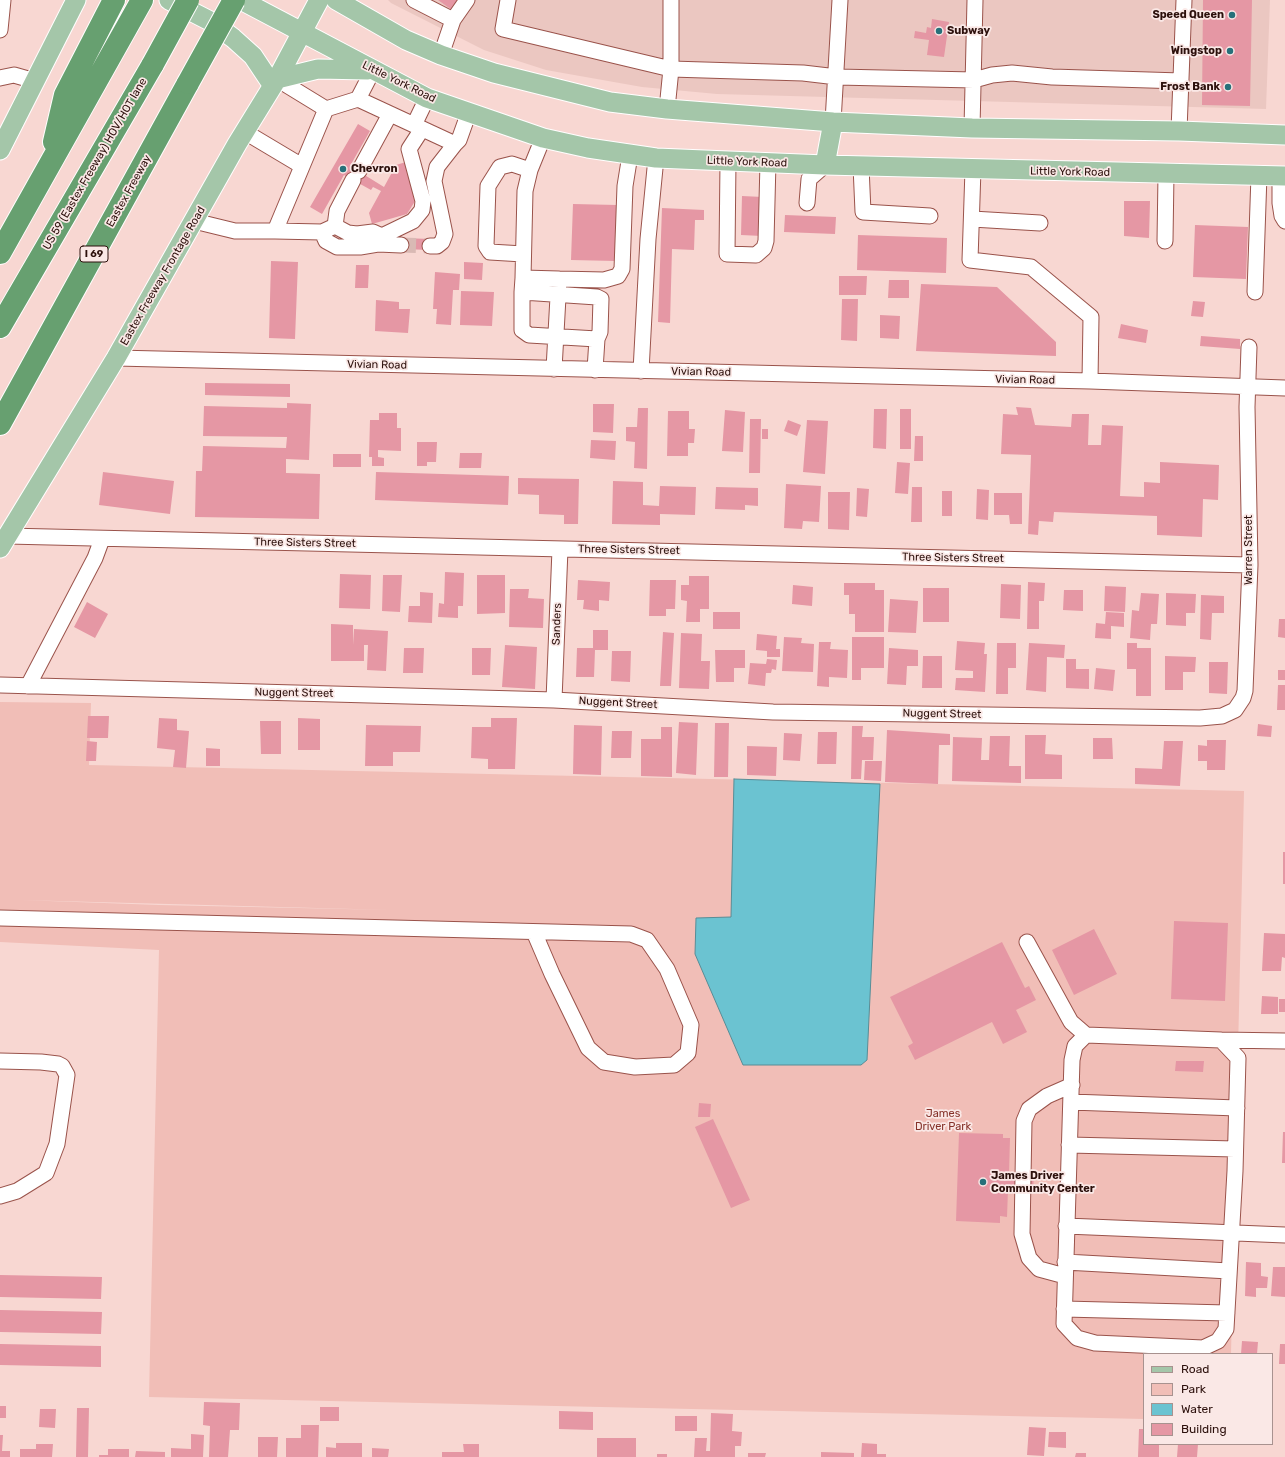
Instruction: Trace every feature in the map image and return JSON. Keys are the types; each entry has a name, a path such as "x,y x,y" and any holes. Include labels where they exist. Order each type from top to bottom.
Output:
{"highway":[{"path":"49,165 65,95 114,0"},
{"path":"0,253 142,0"},
{"name":"US 59 (Eastex Freeway) HOV/HOT lane","path":"0,327 153,64 188,0"},
{"name":"Eastex Freeway","path":"0,424 234,0"}],"main road":[{"path":"169,0 196,13 233,38 253,56 275,82 318,69 373,70"},
{"name":"Little York Road","path":"241,0 427,98 543,138 630,155 656,158 973,170 1282,176"},
{"name":"Eastex Freeway Frontage Road","path":"4,542 116,358 275,82 319,0"},
{"path":"336,0 406,40 441,55 494,73 557,90 610,102 668,109 833,122 972,128 1179,131 1285,135"},
{"path":"1,148 35,81 70,5"},
{"path":"825,165 833,122"}],"street":[{"path":"0,30 3,0"},
{"path":"414,0 453,20"},
{"path":"441,55 453,20 467,0"},
{"path":"508,0 503,29 671,68 796,73 837,77 974,80 992,75 1012,73 1052,77 1181,81"},
{"path":"668,109 671,68 671,0"},
{"path":"833,122 837,77 840,0"},
{"path":"972,128 975,0"},
{"path":"1179,131 1184,0"},
{"path":"358,99 373,70"},
{"path":"0,78 14,75 35,81"},
{"path":"275,82 326,109 358,99 455,144"},
{"path":"423,201 409,149 427,98"},
{"path":"275,231 326,109"},
{"path":"390,114 328,229 326,241 337,247 380,240 413,221 422,210 423,201 435,174 459,140 469,112"},
{"path":"245,132 302,166"},
{"path":"543,138 530,170 525,191 522,330 529,336 596,339"},
{"path":"523,285 559,279 604,280 618,276 622,269 625,186 630,155"},
{"path":"641,371 648,239 656,158"},
{"path":"728,161 726,254 756,255 764,248 766,241 768,162"},
{"path":"523,254 490,252 486,246 488,186 500,166 512,164 530,170"},
{"path":"807,203 809,179 825,165"},
{"path":"861,166 863,212 930,216"},
{"path":"973,170 970,260 1031,267 1091,317 1090,382"},
{"path":"430,246 437,246 442,242 446,234 435,174"},
{"path":"1165,241 1166,174"},
{"path":"1256,292 1259,175"},
{"path":"1282,176 1280,203 1282,216 1285,221"},
{"path":"972,219 1040,223"},
{"path":"194,221 235,231 328,229"},
{"path":"380,240 401,245"},
{"path":"554,369 559,279"},
{"path":"523,285 557,294 597,296 601,299 600,332 596,339 595,370"},
{"name":"Warren Street","path":"1235,710 1245,692 1250,564 1247,387 1248,347"},
{"name":"Vivian Road","path":"116,358 1285,388"},
{"path":"28,686 95,558 102,538"},
{"name":"Three Sisters Street","path":"4,542 102,538 1250,564"},
{"name":"Sanders","path":"554,700 560,549"},
{"name":"Nuggent Street","path":"0,685 554,700 813,712 1200,718 1222,716 1235,710"},
{"path":"0,918 631,934 648,940 667,969 691,1025 688,1053 674,1065 635,1067 604,1062 588,1048 552,974 534,932"},
{"path":"1027,942 1071,1022 1086,1035 1285,1041"},
{"path":"1086,1035 1075,1046 1072,1060 1064,1324 1076,1338 1095,1343 1203,1348 1218,1341 1226,1329 1227,1313 1238,1058 1221,1040"},
{"path":"0,1061 58,1064 66,1071 67,1075 57,1144 46,1173 17,1191 0,1196"},
{"path":"1072,1085 1041,1100 1029,1109 1024,1120 1022,1234 1029,1258 1039,1269 1229,1271"},
{"path":"1071,1102 1237,1108"},
{"path":"1070,1145 1235,1149"},
{"path":"1066,1226 1285,1235"},
{"path":"1064,1310 1227,1313"}],"shaded area":[{"path":"388,0 1270,0 1266,109 717,94 642,87 546,70 484,50 391,3"}],"green space":[{"name":"James Driver Park","path":"0,702 91,703 89,765 1244,791 1231,1353 1143,1353 1143,1419 149,1397 159,950 0,942","holes":["21,900 391,910 159,905"]}],"water":[{"path":"734,779 880,784 867,1060 861,1065 743,1065 695,954 696,918 731,917"}],"building":[{"path":"438,0 460,0 452,10"},
{"path":"1203,0 1252,0 1250,106 1202,105"},
{"name":"Subway","path":"932,19 949,22 944,57 927,55 929,40 914,38 915,31 926,33 927,27 931,28"},
{"path":"358,124 370,131 350,166 384,187 396,165 406,162 417,198 407,214 372,224 369,213 381,191 373,187 371,190 344,175 322,214 310,207"},
{"path":"742,196 763,197 762,236 741,235"},
{"path":"1124,201 1150,201 1149,238 1124,236"},
{"path":"573,204 617,205 616,231 620,232 616,261 571,260"},
{"path":"662,208 704,210 704,220 695,220 694,250 672,249 670,323 658,322"},
{"path":"785,215 836,217 835,234 784,232"},
{"path":"1195,225 1248,227 1246,279 1193,277"},
{"path":"858,235 947,238 946,273 857,270"},
{"path":"402,238 430,239 430,250 402,249"},
{"path":"271,261 298,262 295,339 269,338"},
{"path":"464,262 483,263 482,280 464,279"},
{"path":"356,265 369,265 368,288 355,288"},
{"path":"435,272 460,274 459,290 453,290 451,325 436,324 437,309 433,309"},
{"path":"839,276 867,276 866,295 839,295"},
{"path":"889,280 909,280 909,298 888,298"},
{"path":"921,284 997,287 1056,342 1056,356 916,351"},
{"path":"461,291 494,292 492,326 460,325"},
{"path":"842,299 858,299 857,341 841,340"},
{"path":"376,300 399,302 399,309 410,309 408,333 375,331"},
{"path":"1193,301 1205,302 1203,317 1191,316"},
{"path":"880,315 900,316 899,339 880,338"},
{"path":"1121,324 1148,330 1146,343 1118,338"},
{"path":"1201,336 1240,339 1240,349 1200,346"},
{"path":"205,383 290,384 290,397 205,395"},
{"path":"287,403 311,404 309,460 286,459 286,473 320,474 319,519 195,517 196,471 202,471 203,446 286,448 287,437 203,436 204,406 287,408"},
{"path":"593,404 614,404 613,433 593,432"},
{"path":"1016,407 1031,408 1035,425 1071,427 1072,414 1089,414 1088,445 1101,445 1102,425 1123,426 1120,496 1144,497 1144,482 1160,483 1160,462 1219,465 1218,500 1203,499 1202,537 1157,535 1157,516 1054,512 1053,522 1039,521 1038,535 1028,534 1031,455 1001,454 1003,414 1018,415"},
{"path":"638,408 648,408 647,469 634,468 635,442 626,441 626,427 637,427"},
{"path":"874,409 887,409 886,449 873,448"},
{"path":"900,409 911,409 911,449 900,449"},
{"path":"725,410 745,412 743,452 722,451"},
{"path":"668,411 689,411 689,429 695,429 694,443 688,443 688,456 667,456"},
{"path":"379,413 397,413 397,428 401,428 401,451 378,450 378,457 384,458 384,466 372,466 372,457 369,457 370,420 379,420"},
{"path":"750,419 761,419 760,473 749,473"},
{"path":"788,420 801,425 797,436 784,431"},
{"path":"807,420 828,421 825,474 803,472"},
{"path":"762,429 768,429 768,439 762,439"},
{"path":"915,436 923,436 923,461 914,461"},
{"path":"591,440 616,441 615,460 590,458"},
{"path":"417,442 437,442 436,462 427,462 427,466 417,466"},
{"path":"460,453 482,453 481,468 459,468"},
{"path":"333,454 361,454 361,467 333,467"},
{"path":"897,462 910,463 908,494 895,493"},
{"path":"103,472 174,481 170,514 99,505"},
{"path":"376,472 509,476 508,505 375,500"},
{"path":"518,478 579,479 578,524 564,524 564,515 539,514 539,495 518,494"},
{"path":"613,481 643,482 643,505 659,506 660,486 696,487 695,515 660,514 660,525 612,524"},
{"path":"786,484 821,486 819,522 803,521 802,529 784,528"},
{"path":"716,487 758,488 758,506 745,505 745,510 715,509"},
{"path":"912,487 922,487 922,522 911,522"},
{"path":"857,488 869,489 867,517 856,516"},
{"path":"977,489 989,490 988,520 976,519"},
{"path":"942,491 952,491 952,516 942,516"},
{"path":"828,492 850,492 849,530 828,529"},
{"path":"994,493 1022,493 1022,524 1010,524 1009,515 994,515"},
{"path":"445,572 464,573 463,606 458,606 458,618 438,617 439,603 444,604"},
{"path":"340,574 371,575 370,609 339,608"},
{"path":"383,575 402,575 400,612 382,611"},
{"path":"477,575 505,575 505,613 477,614"},
{"path":"689,576 709,576 709,609 700,609 700,622 686,622 687,601 681,600 681,585 689,585"},
{"path":"578,580 610,582 609,601 599,600 599,611 583,609 584,600 577,600"},
{"path":"650,580 676,580 675,609 666,609 666,616 649,616"},
{"path":"1028,582 1045,583 1044,601 1039,601 1039,629 1027,629"},
{"path":"844,583 875,583 875,590 884,590 884,632 855,632 855,614 849,614 849,595 844,595"},
{"path":"1001,584 1021,585 1020,619 1000,618"},
{"path":"793,585 813,587 812,606 792,604"},
{"path":"1105,586 1126,587 1125,612 1104,611"},
{"path":"923,588 949,588 949,622 923,622"},
{"path":"510,589 529,589 528,598 544,599 543,628 509,627"},
{"path":"1064,590 1083,590 1083,611 1063,610"},
{"path":"420,592 433,593 432,623 408,622 409,606 420,606"},
{"path":"1141,593 1159,594 1157,624 1151,624 1150,640 1130,638 1132,610 1139,611"},
{"path":"1166,593 1196,594 1195,613 1186,613 1186,626 1166,625"},
{"path":"1201,595 1224,596 1224,613 1212,613 1211,640 1200,639"},
{"path":"890,599 918,601 916,633 888,632"},
{"path":"87,602 108,614 95,638 74,627"},
{"path":"713,612 740,612 740,629 713,629"},
{"path":"1106,612 1124,613 1124,627 1111,626 1111,639 1095,638 1096,623 1105,624"},
{"path":"1279,619 1285,619 1285,638 1278,637"},
{"path":"331,624 353,625 353,645 354,629 388,631 386,671 367,670 368,645 364,645 364,661 331,661"},
{"path":"593,630 608,630 608,650 595,650 594,677 576,677 577,648 593,648"},
{"path":"663,632 674,633 671,686 660,686"},
{"path":"681,633 702,634 701,661 710,661 709,689 679,688"},
{"path":"757,634 777,636 776,649 780,649 780,657 767,657 767,651 756,650"},
{"path":"784,637 802,638 801,643 814,644 813,672 782,671"},
{"path":"852,637 884,637 884,668 861,668 861,680 852,680"},
{"path":"957,641 985,643 984,654 987,654 985,692 955,690 956,678 973,678 973,671 955,670"},
{"path":"819,642 831,642 830,649 848,650 847,678 829,677 829,687 817,686"},
{"path":"997,643 1016,643 1016,668 1008,668 1008,694 996,694"},
{"path":"1029,643 1065,645 1064,658 1047,657 1046,692 1026,690"},
{"path":"1127,643 1137,643 1137,648 1151,648 1151,696 1136,696 1136,669 1127,669"},
{"path":"505,645 537,647 535,689 502,687"},
{"path":"404,648 424,648 423,673 403,673"},
{"path":"472,648 491,648 490,675 472,675"},
{"path":"889,648 918,650 918,666 907,666 906,685 887,684"},
{"path":"715,650 745,650 745,668 734,668 734,682 716,682"},
{"path":"612,651 631,651 630,682 611,681"},
{"path":"923,656 942,656 942,688 922,688"},
{"path":"1165,656 1196,657 1195,672 1183,672 1183,690 1165,690"},
{"path":"767,659 777,660 776,670 772,669 771,673 766,673 765,686 748,684 750,663 766,664"},
{"path":"1066,659 1076,659 1076,669 1089,669 1089,689 1066,688"},
{"path":"1209,662 1228,662 1227,694 1209,693"},
{"path":"1096,668 1115,670 1113,691 1094,689"},
{"path":"1278,670 1285,670 1285,680 1278,680"},
{"path":"1278,685 1285,685 1285,710 1277,710"},
{"path":"88,716 109,716 108,738 87,738"},
{"path":"159,718 177,719 177,730 189,731 186,768 173,767 175,750 157,748"},
{"path":"298,718 320,719 320,750 298,750"},
{"path":"491,718 517,718 515,769 488,769 488,759 471,758 472,727 491,727"},
{"path":"260,721 281,721 281,754 261,754"},
{"path":"679,722 698,723 696,775 676,773"},
{"path":"715,723 729,723 728,777 714,777"},
{"path":"1258,724 1272,726 1271,737 1257,736"},
{"path":"366,725 421,726 420,752 393,752 393,766 365,766"},
{"path":"574,725 602,726 601,775 573,774"},
{"path":"852,726 863,726 862,737 874,737 873,760 862,760 861,779 851,779"},
{"path":"661,727 672,727 672,777 641,776 641,739 661,739"},
{"path":"887,730 950,734 950,745 939,745 938,784 885,782"},
{"path":"612,731 632,731 631,758 611,758"},
{"path":"818,732 837,732 836,764 817,764"},
{"path":"784,733 802,734 800,761 783,760"},
{"path":"1025,735 1046,735 1045,754 1062,755 1062,779 1025,779"},
{"path":"990,736 1010,736 1009,766 1021,766 1021,783 952,781 953,737 982,738 981,760 989,760"},
{"path":"1093,738 1112,738 1113,759 1093,759"},
{"path":"1207,740 1226,740 1225,770 1207,770 1207,761 1198,761 1198,745 1207,746"},
{"path":"87,741 97,742 96,761 86,761"},
{"path":"1164,741 1183,741 1180,786 1135,784 1135,768 1162,769"},
{"path":"747,746 777,747 776,776 747,775"},
{"path":"206,748 220,749 220,766 206,766"},
{"path":"865,761 882,761 881,781 864,780"},
{"path":"1283,852 1285,852 1285,884 1283,884"},
{"path":"1174,921 1228,923 1225,1001 1171,999"},
{"path":"1094,929 1117,974 1074,995 1052,950"},
{"path":"1264,933 1285,934 1285,958 1282,957 1281,971 1262,971"},
{"path":"1002,942 1025,988 1029,986 1036,1000 1016,1010 1027,1032 1003,1044 992,1022 915,1060 908,1046 913,1043 890,997"},
{"path":"1262,996 1278,997 1278,1014 1261,1014"},
{"path":"1279,999 1285,999 1285,1012 1279,1012"},
{"path":"1176,1061 1204,1061 1203,1072 1175,1071"},
{"path":"699,1103 711,1104 710,1117 698,1117"},
{"path":"713,1119 750,1200 731,1208 695,1127"},
{"path":"1283,1132 1285,1132 1285,1163 1282,1163"},
{"name":"James Driver Community Center","path":"959,1133 1003,1134 1003,1138 1010,1138 1009,1174 1034,1174 1033,1191 1008,1190 1007,1217 1000,1216 1000,1223 956,1221"},
{"path":"1246,1262 1261,1263 1261,1276 1268,1277 1267,1288 1256,1288 1256,1297 1245,1296"},
{"path":"1273,1267 1285,1267 1285,1297 1271,1296"},
{"path":"0,1275 102,1277 101,1299 0,1297"},
{"path":"0,1310 102,1312 101,1334 0,1332"},
{"path":"1242,1341 1258,1342 1257,1353 1241,1353"},
{"path":"0,1344 101,1346 101,1367 0,1365"},
{"path":"1280,1344 1285,1344 1285,1364 1279,1364"},
{"path":"204,1402 240,1403 239,1430 230,1430 228,1457 209,1457 210,1426 203,1425"},
{"path":"0,1406 6,1406 6,1418 0,1418"},
{"path":"320,1407 339,1407 339,1421 320,1421"},
{"path":"77,1408 89,1408 88,1457 76,1457"},
{"path":"40,1409 56,1409 55,1428 39,1427"},
{"path":"559,1411 593,1412 593,1430 559,1429"},
{"path":"711,1413 733,1414 732,1431 742,1432 741,1446 735,1446 735,1457 694,1457 695,1438 707,1438 706,1451 710,1451"},
{"path":"675,1416 697,1416 697,1431 675,1431"},
{"path":"301,1425 319,1425 318,1457 286,1457 286,1438 301,1438"},
{"path":"1029,1427 1046,1428 1044,1456 1027,1455"},
{"path":"1139,1429 1143,1429 1143,1445 1159,1445 1159,1457 1138,1457"},
{"path":"1049,1432 1066,1432 1066,1448 1048,1447"},
{"path":"191,1434 204,1435 203,1457 171,1457 171,1448 191,1449"},
{"path":"0,1435 3,1435 2,1451 10,1451 10,1457 0,1457"},
{"path":"258,1437 278,1437 277,1457 258,1457"},
{"path":"597,1438 636,1438 636,1457 597,1457"},
{"path":"336,1443 362,1443 362,1457 326,1457 326,1447 336,1448"},
{"path":"862,1443 877,1444 877,1454 886,1454 886,1457 861,1457"},
{"path":"36,1444 53,1444 52,1457 20,1457 20,1449 36,1449"},
{"path":"463,1444 479,1444 479,1457 442,1457 442,1452 464,1452"},
{"path":"1178,1445 1198,1445 1197,1457 1177,1457"},
{"path":"372,1448 389,1449 388,1457 372,1457"},
{"path":"108,1449 129,1449 129,1457 99,1457 99,1455 108,1455"},
{"path":"136,1451 165,1452 165,1457 135,1457"},
{"path":"821,1452 854,1453 854,1457 821,1457"},
{"path":"748,1453 766,1453 765,1457 748,1457"},
{"path":"1076,1453 1086,1453 1086,1457 1075,1457"},
{"path":"657,1454 667,1454 667,1457 657,1457"}],"tunnel":[{"path":"401,245 430,246"}],"place":[{"name":"Speed Queen","path":"1232,15"},
{"name":"Subway","path":"939,31"},
{"name":"Wingstop","path":"1230,51"},
{"name":"Frost Bank","path":"1228,87"},
{"name":"Chevron","path":"343,169"},
{"name":"James Driver Community Center","path":"983,1182"}]}
